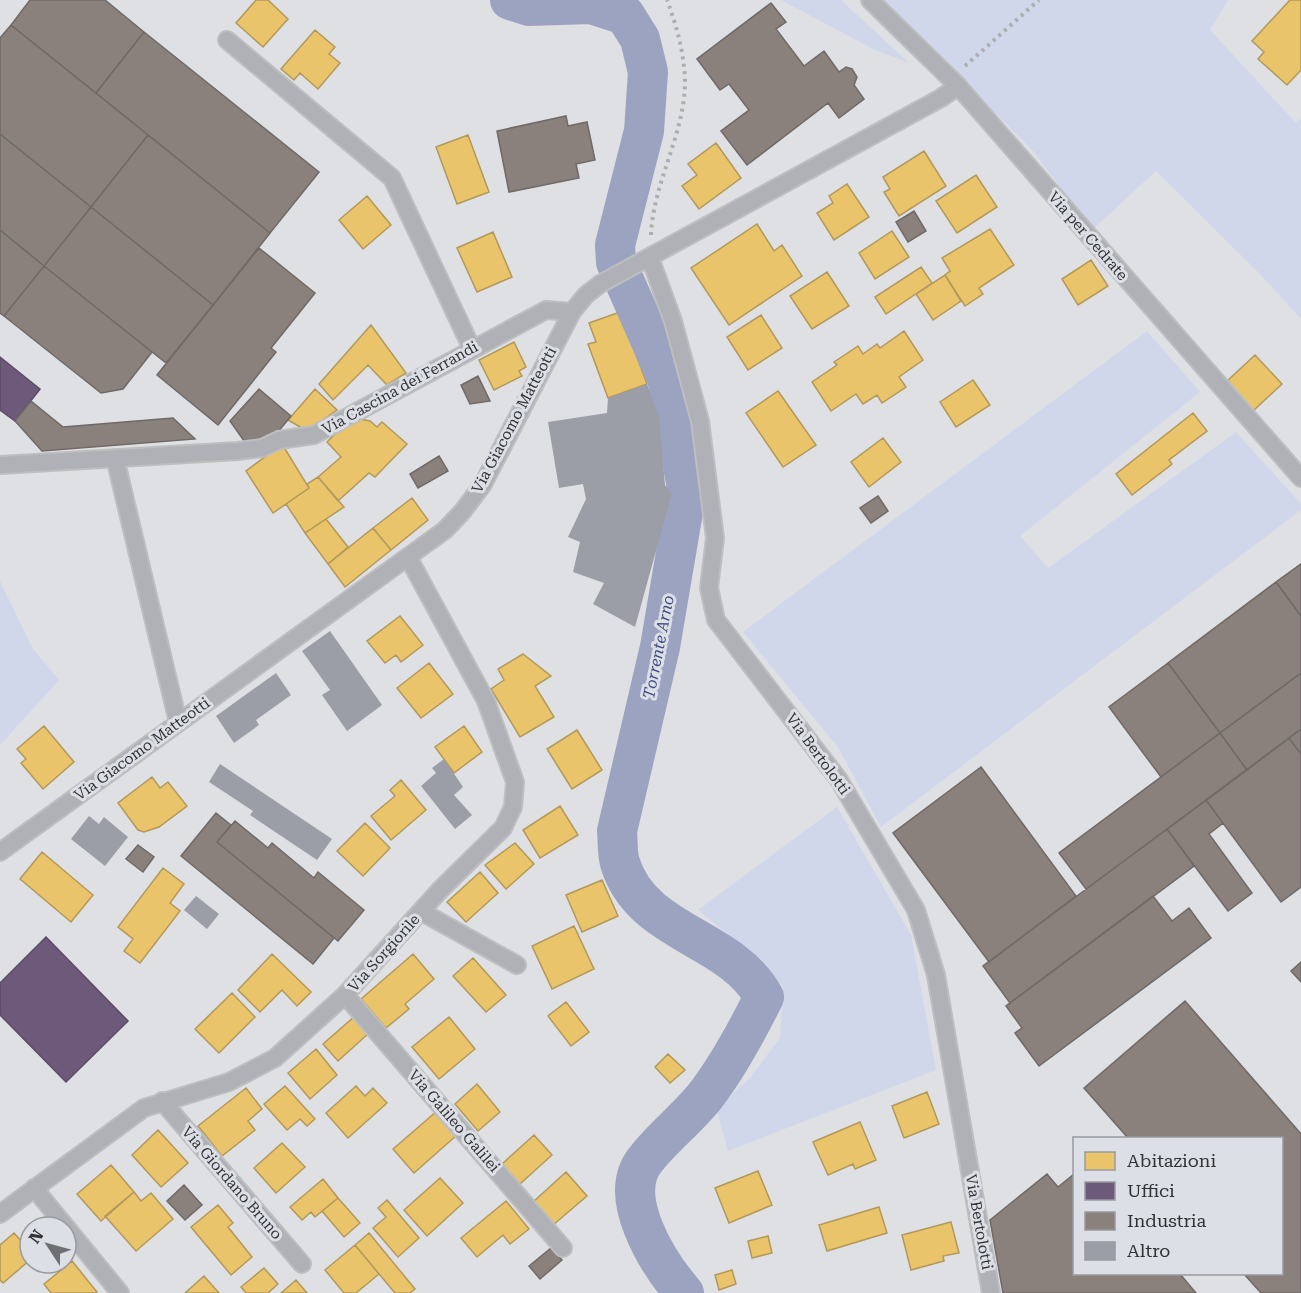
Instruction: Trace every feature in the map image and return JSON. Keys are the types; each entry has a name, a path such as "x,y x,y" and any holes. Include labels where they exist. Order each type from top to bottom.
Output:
{"street":[{"name":"Via per Cedrate","path":"870,0 954,82 1301,478"},
{"path":"227,40 392,178 472,349"},
{"name":"Via Giacomo Matteotti","path":"0,852 451,524 483,484 572,312 586,295 600,284 941,98 954,82"},
{"name":"Via Bertolotti","path":"644,261 673,321 700,421 715,538 709,588 716,620 839,780 916,910 936,975 991,1293"},
{"name":"Via Cascina dei Ferrandi","path":"0,465 238,452 262,448 279,440 314,435 546,310 572,312"},
{"path":"115,458 178,722"},
{"name":"Via Sorgiorile","path":"0,1214 144,1108 229,1082 275,1058 345,995 502,828 513,807 515,782 486,701 408,557"},
{"path":"422,912 517,965"},
{"name":"Via Galileo Galilei","path":"345,995 563,1248"},
{"name":"Via Giordano Bruno","path":"162,1101 302,1264"},
{"path":"34,1188 56,1215"},
{"path":"78,1242 120,1293"}],"path":[{"path":"644,261 652,219 678,123 685,83 681,40 667,0"},
{"path":"954,82 1040,0"}],"shaded area":[{"path":"781,0 841,0 909,63 875,50"},
{"path":"884,0 1228,0 1210,30 1296,123 1301,118 1301,319 1261,275 1156,171 1092,230 1033,151"},
{"path":"1147,331 1200,392 1020,536 1048,568 1236,432 1301,504 1301,510 881,827 838,747 743,632"},
{"path":"0,581 33,649 59,680 0,745"},
{"path":"837,807 911,935 936,1070 728,1151 716,1108 749,1079 780,1038 783,986 744,947 698,910"}],"building: Abitazioni":[{"path":"256,0 268,0 288,19 263,47 236,23"},
{"path":"1290,0 1301,0 1301,70 1287,85 1258,59 1264,52 1252,41"},
{"path":"315,30 335,47 329,54 340,63 318,89 300,73 294,80 281,69"},
{"path":"468,135 489,192 457,204 436,147"},
{"path":"716,143 741,178 699,209 682,186 697,175 688,164"},
{"path":"924,151 946,186 899,216 884,192 890,189 883,177"},
{"path":"976,175 997,207 957,233 936,201"},
{"path":"847,184 869,217 834,240 817,213 833,203 829,196"},
{"path":"367,196 391,225 363,249 339,220"},
{"path":"757,224 774,251 782,245 802,276 729,325 691,268"},
{"path":"990,229 1014,265 979,288 983,294 965,306 945,275 950,271 942,258"},
{"path":"892,231 909,257 875,279 859,253"},
{"path":"493,232 512,277 477,292 457,248"},
{"path":"1091,260 1108,286 1078,305 1062,279"},
{"path":"921,267 932,283 886,314 875,297"},
{"path":"827,272 849,306 812,329 790,296"},
{"path":"945,275 961,301 933,320 916,294"},
{"path":"620,312 647,384 608,398 588,344 596,342 589,323"},
{"path":"761,315 782,348 748,370 727,337"},
{"path":"371,325 406,373 387,385 368,365 333,400 319,384"},
{"path":"904,331 923,360 899,377 906,387 882,403 877,395 863,404 856,394 831,411 812,382 837,365 834,362 858,346 863,354 877,344 880,348"},
{"path":"514,342 526,367 519,371 522,376 494,390 479,360"},
{"path":"1255,355 1282,384 1253,411 1226,382"},
{"path":"973,380 990,405 956,427 940,402"},
{"path":"315,389 337,410 307,431 288,420"},
{"path":"778,391 816,445 783,467 746,413"},
{"path":"1193,413 1207,431 1169,460 1172,464 1132,495 1116,474"},
{"path":"360,419 370,421 377,427 382,422 407,444 375,477 369,473 338,501 318,477 341,457 327,442 344,425"},
{"path":"883,438 901,462 869,487 851,462"},
{"path":"282,444 309,488 273,513 246,471"},
{"path":"318,477 344,507 305,533 286,504 309,488 307,484"},
{"path":"412,498 428,520 391,550 373,528"},
{"path":"326,519 348,547 328,564 305,533"},
{"path":"373,528 391,550 345,587 328,564"},
{"path":"400,616 423,645 401,662 396,655 385,663 367,641"},
{"path":"523,654 551,676 535,686 554,717 520,737 491,689 504,680 498,669"},
{"path":"429,663 453,694 421,718 397,688"},
{"path":"44,726 74,762 43,789 21,763 26,759 17,749"},
{"path":"464,726 482,752 454,773 435,747"},
{"path":"577,730 602,770 572,789 547,749"},
{"path":"152,777 160,788 168,782 187,806 159,827 144,832 138,830 118,803"},
{"path":"401,780 426,810 391,840 371,816 395,796 390,790"},
{"path":"560,806 578,835 540,858 523,830"},
{"path":"365,823 390,848 363,876 337,851"},
{"path":"515,843 534,864 506,889 485,865"},
{"path":"42,852 93,895 71,922 20,879"},
{"path":"163,868 184,884 170,903 180,911 140,963 124,951 133,939 118,927"},
{"path":"480,872 498,893 466,922 447,902"},
{"path":"602,880 618,916 582,932 566,895"},
{"path":"574,926 594,969 552,989 532,946"},
{"path":"272,954 311,992 297,1006 282,990 260,1012 238,990"},
{"path":"413,954 434,979 405,1004 409,1009 386,1028 361,999"},
{"path":"473,958 506,995 486,1012 453,976"},
{"path":"232,993 255,1017 219,1053 195,1029"},
{"path":"566,1002 589,1032 571,1046 548,1016"},
{"path":"355,1016 369,1033 338,1061 323,1044"},
{"path":"449,1017 475,1049 439,1079 412,1047"},
{"path":"316,1049 337,1075 310,1099 288,1073"},
{"path":"668,1054 685,1070 670,1083 655,1067"},
{"path":"477,1084 500,1112 478,1131 455,1104"},
{"path":"285,1086 315,1119 307,1126 300,1119 287,1130 264,1104"},
{"path":"356,1086 365,1096 373,1088 387,1103 348,1138 326,1113"},
{"path":"246,1088 262,1109 248,1121 255,1130 222,1156 198,1126"},
{"path":"927,1092 939,1124 904,1138 892,1106"},
{"path":"437,1111 457,1135 414,1173 393,1149"},
{"path":"860,1122 876,1160 855,1169 853,1164 828,1175 813,1142"},
{"path":"158,1130 188,1163 161,1187 132,1155"},
{"path":"534,1135 552,1155 520,1184 502,1164"},
{"path":"282,1143 305,1167 276,1193 254,1168"},
{"path":"111,1165 134,1192 101,1221 77,1194"},
{"path":"758,1171 772,1205 729,1223 715,1188"},
{"path":"566,1172 587,1196 553,1225 533,1202"},
{"path":"440,1178 463,1203 427,1236 404,1210"},
{"path":"323,1179 338,1198 315,1217 311,1212 302,1220 290,1207"},
{"path":"134,1192 141,1201 151,1193 173,1219 136,1251 105,1216"},
{"path":"338,1198 360,1223 344,1237 322,1211"},
{"path":"387,1200 419,1238 398,1257 373,1228 386,1217 378,1208"},
{"path":"506,1201 529,1229 510,1244 503,1235 477,1257 461,1238"},
{"path":"218,1205 233,1223 228,1227 252,1257 231,1275 191,1227"},
{"path":"879,1207 887,1233 827,1251 819,1225"},
{"path":"951,1222 959,1253 943,1256 944,1261 911,1270 902,1235"},
{"path":"14,1233 18,1238 18,1270 3,1283 0,1280 0,1245"},
{"path":"369,1233 415,1289 410,1293 395,1293 355,1245"},
{"path":"768,1236 772,1253 752,1258 748,1241"},
{"path":"355,1245 379,1274 356,1293 344,1293 325,1270"},
{"path":"78,1268 97,1292 51,1293 44,1284 55,1275 78,1275"},
{"path":"264,1268 278,1284 268,1293 246,1293 241,1287"},
{"path":"732,1270 736,1284 719,1290 715,1275"},
{"path":"204,1276 219,1293 185,1293"},
{"path":"296,1280 307,1293 281,1293"}],"building: Uffici":[{"path":"0,357 40,389 15,421 0,410"},
{"path":"46,937 128,1021 66,1082 0,1015 0,983"}],"building: Industria":[{"path":"30,0 105,0 144,32 96,93 11,25"},
{"path":"771,3 786,22 776,29 804,66 824,51 839,72 846,67 852,69 857,77 854,85 864,99 839,118 828,103 747,165 721,131 749,110 729,84 720,90 697,59"},
{"path":"11,25 148,135 91,207 0,134 0,38"},
{"path":"144,32 319,172 270,233 96,93"},
{"path":"566,116 568,126 587,122 595,160 576,164 579,178 509,192 497,131"},
{"path":"0,134 91,207 44,266 0,230"},
{"path":"148,135 270,233 213,305 91,207"},
{"path":"91,207 213,305 166,363 44,266"},
{"path":"914,211 926,231 908,242 896,222"},
{"path":"0,230 44,266 4,316 0,313"},
{"path":"259,248 315,293 271,348 276,352 218,425 157,375"},
{"path":"44,266 152,352 123,389 101,393 4,316"},
{"path":"478,376 490,401 470,404 461,385"},
{"path":"259,389 291,416 278,432 247,445 230,421"},
{"path":"31,401 63,427 173,418 195,439 42,451 15,421"},
{"path":"439,456 448,471 418,488 410,474"},
{"path":"878,496 888,511 871,523 860,508"},
{"path":"1301,564 1301,616 1276,582"},
{"path":"1276,582 1301,616 1301,673 1220,733 1168,663"},
{"path":"1168,663 1220,733 1161,777 1109,707"},
{"path":"1301,673 1301,729 1247,770 1220,733"},
{"path":"1301,729 1301,754 1289,738"},
{"path":"1220,733 1247,770 1086,889 1059,853"},
{"path":"1289,738 1301,754 1301,887 1281,902 1206,800"},
{"path":"981,767 1076,896 989,962 893,833"},
{"path":"1206,800 1223,823 1209,834 1252,893 1228,911 1167,829"},
{"path":"216,813 231,825 217,842 334,938 313,964 181,856"},
{"path":"235,821 268,848 272,843 314,878 318,872 364,910 338,941 217,842"},
{"path":"1167,829 1194,866 1010,1003 983,966"},
{"path":"138,845 154,857 143,872 126,859"},
{"path":"1153,896 1172,921 1189,908 1211,938 1039,1066 1015,1033 1022,1028 1006,1006"},
{"path":"1301,962 1301,982 1291,971"},
{"path":"1185,1001 1301,1134 1301,1293 1261,1293 1245,1275 1283,1275 1283,1137 1127,1137 1084,1088"},
{"path":"1047,1174 1058,1187 1073,1175 1073,1275 1181,1275 1196,1293 1003,1293 990,1220"},
{"path":"184,1185 202,1205 185,1220 167,1201"},
{"path":"551,1248 562,1260 540,1279 529,1266"}],"building: Altro":[{"path":"647,384 659,417 665,485 672,493 635,627 593,604 604,583 573,572 580,542 568,537 586,499 583,484 559,488 548,422 607,413 608,398"},
{"path":"330,631 382,705 347,731 322,695 330,690 302,651"},
{"path":"276,673 291,695 256,720 259,725 234,743 216,716"},
{"path":"444,759 463,787 454,795 472,815 455,829 421,786 436,773 432,768"},
{"path":"220,764 332,839 317,860 250,815 253,811 209,782"},
{"path":"89,816 99,824 104,817 128,837 105,866 71,839"},
{"path":"196,896 219,914 207,929 184,910"}],"waterway":[{"name":"Torrente Arno","path":"510,0 529,6 591,4 625,15 640,39 648,72 644,131 615,245 616,262 667,378 687,488 660,647 617,831 618,855 631,887 647,906 667,921 731,960 749,977 764,997 737,1048 714,1084 646,1159 638,1174 635,1191 644,1229 663,1265 684,1293"}]}
